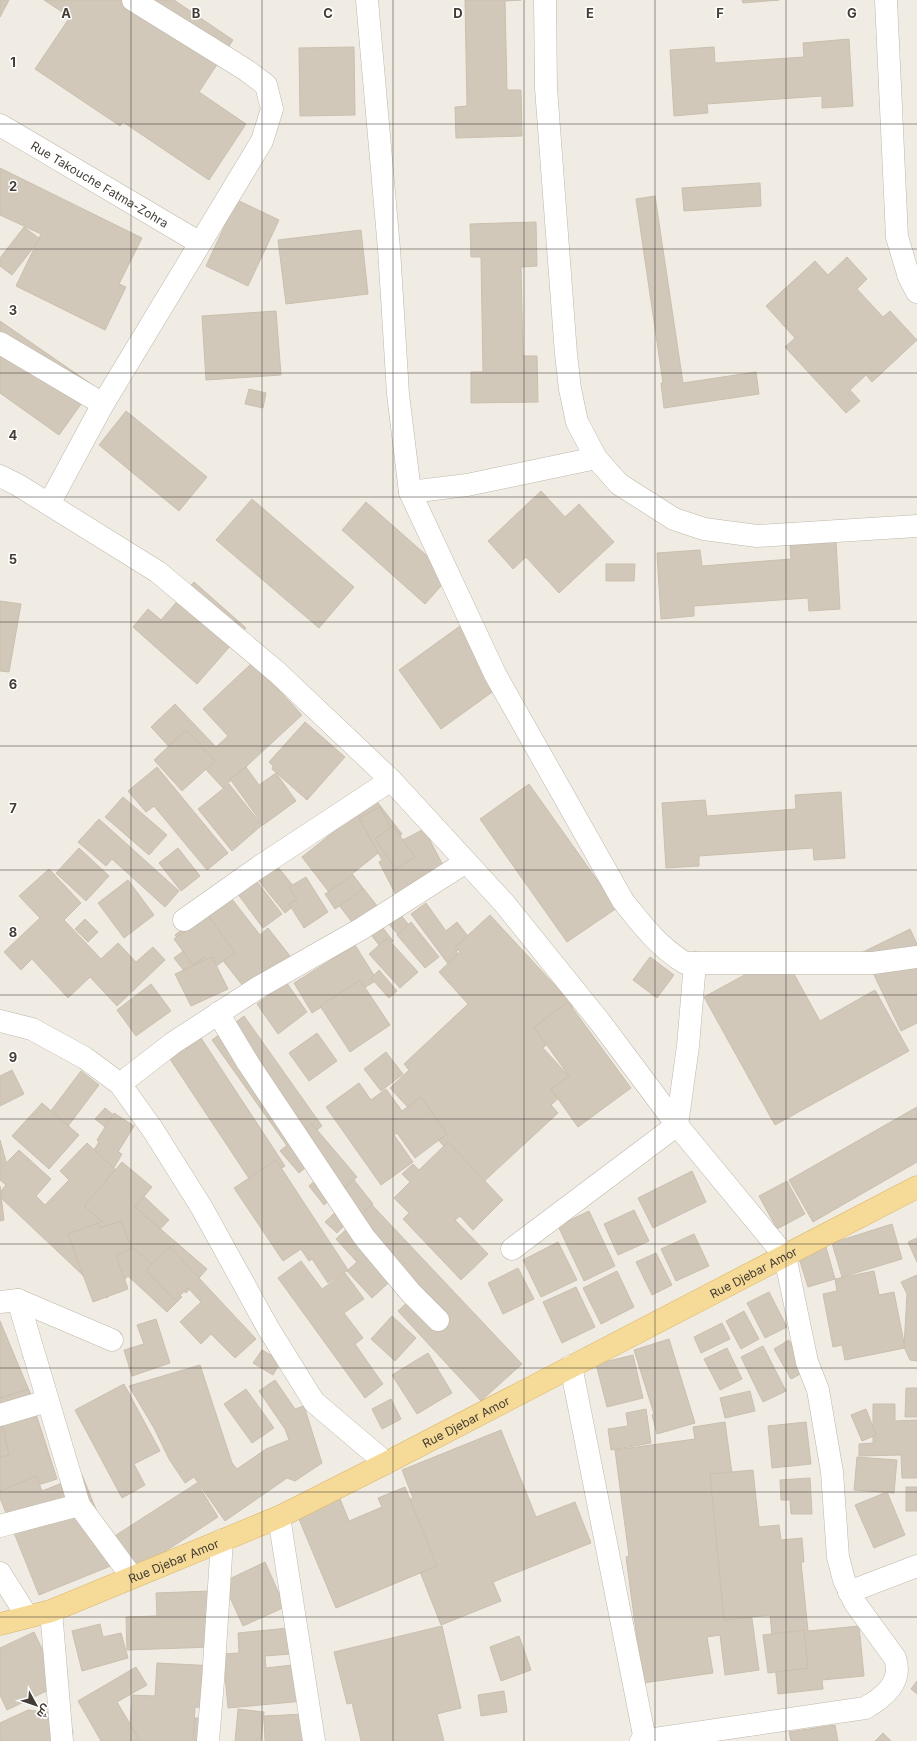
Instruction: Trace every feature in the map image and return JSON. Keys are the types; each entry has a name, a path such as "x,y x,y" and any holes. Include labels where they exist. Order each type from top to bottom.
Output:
{"main road":[{"name":"Rue Djebar Amor","path":"0,1624 51,1611 280,1517 917,1187"}],"street":[{"path":"49,504 103,404 262,141 272,109 266,85 246,70 133,0"},
{"path":"367,0 389,249 398,394 410,492 495,674 623,901 646,931 667,952 685,963 873,963 917,957"},
{"path":"545,0 546,88 566,354 570,389 577,422 596,458 619,484 674,519 704,529 757,536 917,526"},
{"path":"886,0 897,237 909,277 917,292"},
{"name":"Rue Takouche Fatma-Zohra","path":"0,125 200,243"},
{"path":"0,343 103,404"},
{"path":"410,492 467,485 596,458"},
{"path":"0,476 18,485 158,572 278,672 391,780 504,903 600,1022 677,1125 785,1256 807,1362 818,1390 832,1472 838,1558 844,1580 855,1603 895,1658 899,1668 896,1679 881,1700 865,1708 643,1741 571,1366"},
{"path":"184,920 259,867 391,780"},
{"path":"120,1084 173,1043 218,1013 259,987 361,929 466,862"},
{"path":"512,1248 677,1125 688,1046 695,964"},
{"path":"218,1013 248,1063 364,1237 411,1293 438,1320"},
{"path":"0,1021 32,1029 85,1058 120,1084 153,1130 202,1208 268,1328 314,1402 386,1463"},
{"path":"9,1301 112,1340"},
{"path":"9,1301 47,1402 79,1505 132,1577"},
{"path":"0,1415 47,1402"},
{"path":"0,1526 79,1505"},
{"path":"280,1517 314,1741"},
{"path":"208,1741 222,1540"},
{"path":"849,1592 917,1566"},
{"path":"0,1573 27,1616"},
{"path":"51,1611 62,1741"}],"building":[{"path":"0,0 9,0 0,17"},
{"path":"44,0 174,0 233,40 199,92 246,124 209,180 123,122 120,126 35,69 70,17"},
{"path":"465,0 521,0 505,1 507,90 521,90 522,136 456,138 455,107 467,106"},
{"path":"742,0 779,0 743,3"},
{"path":"849,39 853,106 822,108 822,96 707,104 708,113 674,116 670,50 714,47 715,63 804,57 803,43"},
{"path":"354,47 355,115 300,116 299,48"},
{"path":"0,168 142,238 119,284 126,287 105,330 16,286 41,234 0,215"},
{"path":"760,183 761,206 684,211 682,188"},
{"path":"229,196 279,220 248,286 206,266 226,223 218,219"},
{"path":"655,196 683,383 756,372 759,394 664,408 661,383 663,383 636,199"},
{"path":"536,222 537,266 521,267 523,356 537,356 538,402 471,403 471,372 483,372 481,257 471,257 470,224"},
{"path":"24,227 40,239 12,275 0,266 0,258"},
{"path":"361,230 368,294 286,304 278,240"},
{"path":"847,257 867,279 857,289 883,317 890,311 917,340 872,382 866,375 850,390 860,401 846,413 785,347 795,338 766,306 815,261 828,275"},
{"path":"276,311 281,375 206,380 202,316"},
{"path":"0,321 94,386 59,435 0,393"},
{"path":"249,389 266,393 263,408 245,404"},
{"path":"126,411 207,477 179,511 99,445"},
{"path":"541,491 565,517 579,504 614,542 559,593 526,557 513,569 488,541"},
{"path":"252,499 354,587 319,628 216,540"},
{"path":"366,502 450,576 425,604 342,530"},
{"path":"836,542 840,609 809,611 808,598 694,606 694,616 661,619 657,553 700,550 702,566 791,559 790,545"},
{"path":"606,564 635,564 634,581 606,581"},
{"path":"194,582 246,628 197,684 133,627 148,609 161,620"},
{"path":"0,601 21,604 9,672 0,671"},
{"path":"467,621 509,680 441,729 399,670"},
{"path":"253,662 302,715 223,788 182,744 174,752 151,727 175,704 216,747 228,736 203,709"},
{"path":"305,722 345,757 307,800 272,769 273,766 269,762"},
{"path":"186,730 215,761 182,791 154,760"},
{"path":"157,767 228,853 207,870 154,806 146,812 128,791"},
{"path":"246,767 259,785 276,773 296,801 263,825 230,779"},
{"path":"229,784 262,825 232,851 198,809"},
{"path":"529,784 617,908 567,942 480,819"},
{"path":"841,792 845,858 814,860 813,848 699,856 699,866 666,868 662,803 705,800 707,816 796,809 795,795"},
{"path":"123,797 167,835 149,855 105,817"},
{"path":"375,799 402,834 352,874 378,907 355,926 302,857"},
{"path":"380,807 399,842 424,829 445,869 396,895 379,862 382,860 359,818"},
{"path":"99,819 179,891 165,907 112,859 106,866 78,842"},
{"path":"393,826 415,857 396,869 375,839"},
{"path":"79,848 109,876 86,901 56,873"},
{"path":"178,848 200,876 181,891 159,863"},
{"path":"277,866 303,898 285,913 259,881"},
{"path":"49,869 81,903 64,920 101,959 118,943 136,962 153,947 165,960 117,1006 90,977 68,998 32,959 21,970 4,952 40,918 19,896"},
{"path":"353,875 363,889 335,909 325,894"},
{"path":"306,877 328,912 304,928 289,904 297,899 289,887"},
{"path":"255,879 282,914 263,928 237,893"},
{"path":"128,880 154,915 124,938 98,903"},
{"path":"228,894 260,935 268,928 290,956 247,991 217,953 188,976 174,958 186,949 175,935"},
{"path":"426,903 446,931 457,922 471,940 456,951 475,975 463,984 411,914"},
{"path":"400,914 412,929 401,938 389,924"},
{"path":"208,915 235,953 212,969 204,957 193,965 174,939"},
{"path":"490,915 574,1006 566,1013 572,1021 543,1048 575,1083 551,1105 558,1113 480,1185 390,1088 409,1070 404,1064 468,1004 439,972 460,952 455,947"},
{"path":"85,919 98,932 88,942 75,929"},
{"path":"411,922 439,957 425,968 397,935"},
{"path":"380,924 393,941 382,949 369,932"},
{"path":"910,929 917,944 917,1023 901,1031 863,952"},
{"path":"387,938 418,972 400,988 369,954"},
{"path":"355,945 377,980 359,991 356,985 312,1013 294,983"},
{"path":"783,954 820,1021 875,990 909,1051 775,1125 704,997"},
{"path":"212,957 228,989 191,1006 175,974"},
{"path":"650,957 674,975 657,998 633,980"},
{"path":"379,970 397,991 389,998 371,978"},
{"path":"360,980 390,1025 350,1052 320,1006"},
{"path":"286,982 307,1012 278,1034 257,1004"},
{"path":"151,984 171,1011 136,1036 117,1010"},
{"path":"568,1002 631,1088 578,1127 551,1089 569,1076 534,1027"},
{"path":"244,1016 322,1126 290,1150 212,1040"},
{"path":"317,1033 337,1061 309,1081 289,1053"},
{"path":"201,1038 285,1166 254,1186 170,1059"},
{"path":"386,1052 403,1074 381,1091 364,1069"},
{"path":"12,1070 24,1094 0,1106 0,1076"},
{"path":"81,1071 99,1085 56,1142 38,1128"},
{"path":"359,1083 371,1100 386,1089 402,1111 421,1097 447,1134 415,1158 397,1133 394,1135 413,1162 381,1185 326,1107"},
{"path":"42,1103 79,1135 49,1169 12,1136"},
{"path":"917,1107 917,1162 813,1222 789,1180"},
{"path":"105,1108 118,1119 109,1130 95,1119"},
{"path":"114,1113 134,1126 118,1152 122,1154 109,1176 87,1161 99,1142 97,1140"},
{"path":"312,1124 357,1177 324,1205 309,1186 326,1171 316,1159 299,1173 280,1151"},
{"path":"0,1140 10,1176 0,1179"},
{"path":"448,1142 503,1200 473,1230 460,1216 455,1220 488,1254 461,1280 403,1219 409,1213 394,1198 410,1182 402,1174 413,1164 419,1170"},
{"path":"87,1143 169,1220 145,1245 131,1231 125,1237 158,1268 154,1271 182,1297 167,1312 128,1276 107,1298 0,1197 0,1192 6,1185 0,1180 0,1169 19,1150 51,1179 36,1196 45,1205 69,1180 60,1171"},
{"path":"276,1160 348,1270 328,1283 312,1259 309,1261 301,1249 283,1261 234,1188"},
{"path":"122,1162 152,1187 135,1207 207,1269 186,1293 84,1206"},
{"path":"692,1171 706,1202 653,1228 638,1198"},
{"path":"354,1180 373,1204 361,1214 343,1189"},
{"path":"787,1181 805,1214 777,1229 759,1196"},
{"path":"0,1186 4,1220 0,1221"},
{"path":"343,1205 354,1216 337,1233 325,1222"},
{"path":"372,1205 522,1364 481,1401 398,1311 414,1296 396,1276 372,1298 347,1271 357,1262 336,1239"},
{"path":"634,1210 649,1241 618,1255 604,1224"},
{"path":"589,1211 615,1266 584,1281 558,1226"},
{"path":"121,1221 132,1249 116,1255 128,1289 93,1302 68,1234 99,1223 100,1228"},
{"path":"892,1224 902,1259 842,1277 832,1243"},
{"path":"694,1234 709,1266 676,1281 661,1249"},
{"path":"917,1238 917,1262 908,1242"},
{"path":"558,1242 577,1280 541,1297 523,1260"},
{"path":"170,1247 256,1339 235,1358 211,1334 201,1344 180,1322 201,1302 188,1288 175,1300 146,1270"},
{"path":"826,1247 835,1279 808,1287 798,1255"},
{"path":"656,1253 672,1285 652,1295 636,1262"},
{"path":"301,1261 322,1289 345,1273 364,1299 344,1313 363,1338 355,1344 383,1384 365,1398 278,1278"},
{"path":"518,1268 534,1299 503,1314 488,1283"},
{"path":"617,1271 634,1307 601,1324 583,1288"},
{"path":"874,1271 879,1295 894,1292 905,1348 845,1360 842,1345 833,1347 823,1294 837,1291 835,1279"},
{"path":"917,1275 917,1361 910,1360 904,1347 907,1294 901,1282"},
{"path":"576,1287 595,1327 562,1343 543,1302"},
{"path":"769,1292 787,1327 765,1338 747,1303"},
{"path":"744,1311 759,1339 741,1349 726,1321"},
{"path":"392,1316 416,1338 395,1361 371,1339"},
{"path":"156,1319 170,1363 132,1376 124,1350 144,1344 137,1325"},
{"path":"0,1321 36,1407 0,1409"},
{"path":"722,1323 730,1339 701,1353 694,1337"},
{"path":"669,1339 695,1423 657,1434 652,1415 654,1414 634,1350"},
{"path":"789,1340 806,1371 791,1379 774,1349"},
{"path":"763,1346 786,1391 763,1402 741,1357"},
{"path":"727,1348 742,1379 720,1390 704,1359"},
{"path":"262,1350 281,1361 273,1375 253,1363"},
{"path":"428,1353 452,1393 417,1414 392,1375"},
{"path":"633,1355 643,1398 607,1407 596,1364"},
{"path":"200,1365 232,1463 237,1469 266,1449 289,1440 285,1429 259,1391 275,1380 295,1409 304,1406 322,1463 295,1481 287,1478 225,1521 194,1477 185,1483 169,1459 154,1428 129,1386"},
{"path":"124,1384 160,1451 134,1464 145,1485 122,1498 75,1410"},
{"path":"906,1388 917,1388 917,1417 905,1417"},
{"path":"28,1389 57,1479 0,1497 0,1398"},
{"path":"246,1389 274,1428 252,1443 224,1404"},
{"path":"750,1391 755,1411 725,1418 720,1398"},
{"path":"391,1399 401,1419 382,1429 372,1409"},
{"path":"873,1404 895,1404 895,1421 917,1420 917,1478 902,1478 901,1455 859,1456 859,1444 873,1443"},
{"path":"646,1409 651,1443 611,1450 608,1429 628,1426 626,1413"},
{"path":"866,1409 876,1435 862,1441 851,1415"},
{"path":"0,1414 9,1455 0,1457"},
{"path":"725,1422 759,1670 725,1675 720,1635 707,1637 713,1673 643,1683 626,1557 629,1556 615,1450 695,1439 693,1427"},
{"path":"806,1422 811,1464 772,1468 768,1426"},
{"path":"501,1430 536,1517 575,1502 591,1543 493,1582 501,1601 441,1625 394,1506 413,1498 402,1470"},
{"path":"857,1457 897,1460 894,1493 854,1490"},
{"path":"753,1470 759,1527 779,1525 781,1540 802,1538 804,1562 801,1562 808,1631 859,1626 864,1676 822,1680 823,1689 778,1694 770,1615 724,1620 710,1474"},
{"path":"82,1475 118,1563 39,1595 0,1498 0,1491 36,1476 42,1491"},
{"path":"810,1478 812,1514 791,1514 790,1500 781,1500 780,1480"},
{"path":"197,1483 218,1517 132,1573 110,1539"},
{"path":"405,1487 437,1566 336,1608 296,1512 338,1494 349,1521 382,1507 378,1498"},
{"path":"906,1487 917,1487 917,1511 906,1511"},
{"path":"887,1492 905,1535 874,1548 855,1505"},
{"path":"265,1562 285,1607 243,1626 223,1582"},
{"path":"210,1591 212,1647 127,1650 126,1617 157,1616 156,1593"},
{"path":"100,1624 103,1637 121,1633 128,1658 82,1671 72,1631"},
{"path":"442,1626 461,1708 437,1714 444,1741 361,1741 352,1703 347,1704 334,1652"},
{"path":"288,1628 290,1654 265,1656 266,1668 301,1664 304,1701 228,1708 223,1654 239,1653 238,1633"},
{"path":"804,1630 808,1668 768,1673 763,1635"},
{"path":"34,1632 59,1685 7,1710 0,1695 0,1648"},
{"path":"519,1636 531,1670 501,1681 490,1647"},
{"path":"157,1663 215,1666 213,1708 195,1707 193,1741 129,1741 132,1695 155,1696"},
{"path":"136,1667 147,1685 117,1702 139,1739 135,1741 101,1741 78,1701"},
{"path":"917,1681 917,1694 911,1689"},
{"path":"504,1691 507,1712 481,1716 478,1695"},
{"path":"238,1709 264,1712 261,1741 235,1741"},
{"path":"28,1710 65,1714 73,1732 72,1741 0,1741 0,1723"},
{"path":"305,1714 306,1741 265,1741 264,1716"},
{"path":"195,1718 215,1719 214,1741 194,1741"},
{"path":"835,1725 838,1741 791,1741 789,1732"},
{"path":"883,1733 891,1741 875,1741"}]}
